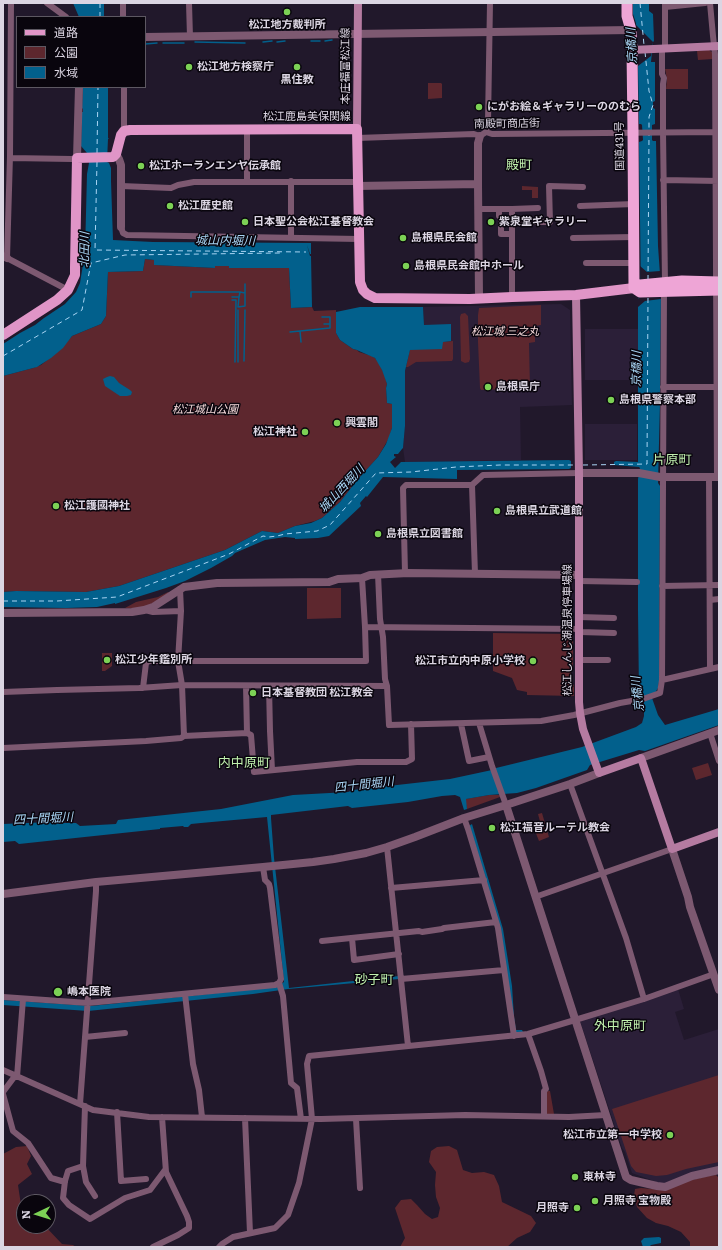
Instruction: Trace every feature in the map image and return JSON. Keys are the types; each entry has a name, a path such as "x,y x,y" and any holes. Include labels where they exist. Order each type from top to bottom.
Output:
{"highway":[{"name":"国道431号","path":"627,3 634,50 637,132 634,204 634,263 638,288"},
{"path":"638,288 717,286"}],"main road":[{"name":"本庄福富松江線","path":"357,133 358,3"},
{"path":"634,50 717,46"},
{"name":"松江鹿島美保関線","path":"124,131 247,129 357,133 360,282 363,290 370,296 381,298 479,298 576,295 638,288"},
{"path":"3,335 57,300 68,290 75,275 76,267 82,158 113,156 124,131"},
{"name":"松江しんじ湖温泉停車場線","path":"576,295 579,460 580,713 583,729 598,769"},
{"path":"598,769 641,758 672,849 719,832"}],"street":[{"path":"11,3 10,157 5,257 68,290"},
{"path":"46,3 65,16"},
{"path":"123,3 123,16"},
{"path":"189,3 190,37"},
{"path":"479,298 478,143 488,122 490,3"},
{"path":"378,574 389,724 461,724 540,721 643,699 660,693 662,680 664,78 662,74 661,48 665,5 705,3"},
{"path":"710,3 713,36 717,46 716,132 718,181 718,387 710,585 710,669"},
{"path":"146,37 631,30"},
{"path":"3,45 11,45"},
{"path":"3,85 10,85"},
{"path":"3,156 72,159 82,158 79,88"},
{"path":"124,88 124,131"},
{"path":"247,129 247,181"},
{"name":"南殿町商店街","path":"357,133 492,134 716,132"},
{"path":"113,156 119,159 121,165 121,227 123,233 127,235 359,239"},
{"path":"663,180 718,181"},
{"path":"121,186 171,188 194,182 247,181 357,184 478,184"},
{"path":"291,181 291,237"},
{"path":"512,222 550,222 549,186 583,187"},
{"path":"580,206 634,204"},
{"path":"478,209 538,208"},
{"path":"499,209 499,216 501,218 501,234 512,234"},
{"path":"512,209 512,297"},
{"path":"573,238 634,237"},
{"path":"586,263 634,263"},
{"path":"663,387 718,387"},
{"path":"405,573 403,488 406,485 472,485 483,475 579,471 639,473 662,477 715,477"},
{"path":"472,485 476,574"},
{"path":"3,613 132,612 144,610 153,606 180,589 190,586 217,583 329,582 338,579 362,578 378,574 476,574 637,582"},
{"path":"143,688 146,663 149,661 366,661 362,578"},
{"path":"662,586 719,585"},
{"path":"180,589 181,611 178,661 182,685 184,736"},
{"path":"710,600 719,599"},
{"path":"144,610 152,612 181,611"},
{"path":"579,617 614,618"},
{"path":"365,627 614,633"},
{"path":"579,660 608,660"},
{"path":"662,680 719,667"},
{"path":"3,692 143,688 182,685 387,686"},
{"path":"246,686 246,733"},
{"path":"269,686 272,770"},
{"path":"479,723 625,1174 631,1180 665,1187 692,1176 719,1170"},
{"path":"3,748 146,741 180,738 184,736 246,733 251,734 254,772 357,762 406,762 412,759 411,724"},
{"path":"461,724 469,762 489,757"},
{"path":"641,758 719,730"},
{"path":"710,733 719,761"},
{"path":"3,894 96,882 334,859 387,847 464,818 570,784 598,769"},
{"path":"570,784 626,938 644,999"},
{"path":"464,818 496,922 514,1036"},
{"path":"387,847 408,1046"},
{"path":"535,897 672,849 688,896 690,907 719,990"},
{"path":"270,866 265,880 269,884 270,888 281,979 279,984 282,991 291,1083 297,1088 301,1119"},
{"path":"391,888 484,880"},
{"path":"96,882 96,899 85,1037 82,1105 83,1166 86,1182 96,1196"},
{"path":"322,941 429,931 496,922"},
{"path":"352,938 354,960 399,954"},
{"path":"401,979 504,970"},
{"path":"219,1247 230,1239 275,1228 288,1215 299,1183 312,1119 307,1064 309,1056 528,1034 644,999 714,974"},
{"path":"3,997 22,1002 87,1006 186,997 279,984"},
{"path":"186,997 193,1064 199,1090 202,1117"},
{"path":"22,1002 16,1076 3,1093 13,1131 28,1143 51,1178 65,1182"},
{"path":"85,1037 125,1033"},
{"path":"528,1034 546,1089 544,1092 544,1116"},
{"path":"3,1070 94,1110 149,1117 356,1119 465,1115 569,1117 606,1115"},
{"path":"297,1088 309,1086"},
{"path":"118,1112 121,1181 146,1179"},
{"path":"153,1247 189,1228 188,1216 165,1170 162,1117"},
{"path":"245,1118 250,1233"},
{"path":"356,1119 360,1188"},
{"path":"83,1166 68,1171 63,1198 69,1205 90,1220 125,1198 150,1190 165,1170"},
{"path":"230,1239 231,1247"}],"shaded area":[{"name":"島根県庁","path":"561,304 570,310 572,405 520,407 521,460 405,462 403,448 405,426 405,371 410,349 424,325 423,307"},
{"path":"585,329 638,329 638,380 585,380"},
{"path":"585,424 637,424 637,460 585,460"},
{"name":"松江市立第一中学校","path":"678,989 684,1009 675,1012 684,1040 719,1029 719,1167 664,1183 659,1183 632,1173 625,1152 622,1148 580,1021"}],"green space":[{"path":"709,50 713,53 713,59 698,60 697,51"},
{"path":"665,69 688,69 688,89 666,89 667,79"},
{"path":"428,83 442,84 442,98 428,99"},
{"path":"522,186 538,187 538,198 532,198 532,190 522,190"},
{"name":"松江城山公園","path":"145,259 154,260 155,265 215,268 215,266 229,266 229,268 289,268 291,308 312,307 314,311 336,310 336,333 340,340 359,352 372,356 380,365 387,384 387,403 392,404 392,428 389,438 378,457 340,502 322,518 315,521 295,526 278,533 262,531 225,550 119,586 86,592 3,592 3,376 41,365 61,349 72,336 101,324 106,316 108,272 143,271"},
{"name":"松江城 三之丸","path":"541,305 541,325 535,326 535,342 529,343 530,388 481,390 478,342 479,308"},
{"path":"465,313 468,316 470,359 469,362 465,363 461,361 460,317 461,314"},
{"name":"松江城 三之丸","path":"453,341 452,361 416,362 406,367 410,349 442,349 442,342"},
{"path":"307,588 341,588 341,618 307,619"},
{"path":"168,592 169,593 159,600 141,609 125,608 136,602 158,597"},
{"name":"松江市立内中原小学校","path":"493,633 573,634 573,668 571,668 571,684 574,685 574,696 527,695 527,692 517,690 512,678 493,671"},
{"name":"松江少年鑑別所","path":"102,653 112,653 112,666 105,671 102,671"},
{"path":"708,763 712,775 696,780 692,768"},
{"path":"489,795 500,795 500,797 467,809 465,799"},
{"path":"542,813 549,837 539,841 535,831 542,829 538,814"},
{"name":"松江市立第一中学校","path":"719,1075 719,1162 686,1169 667,1175 656,1176 636,1172 631,1166 612,1109"},
{"path":"550,1091 554,1114 547,1114 546,1093"},
{"path":"27,1146 31,1156 27,1164 32,1174 18,1185 19,1194 16,1194 16,1234 53,1234 62,1244 73,1245 76,1247 3,1247 3,1154 16,1147"},
{"path":"449,1146 457,1150 463,1170 472,1173 484,1172 494,1175 499,1186 502,1202 531,1216 536,1223 530,1232 517,1238 507,1247 400,1247 405,1238 395,1208 401,1200 411,1199 425,1214 432,1219 438,1217 440,1208 436,1197 436,1172 429,1162 431,1151 437,1147"},
{"path":"716,1175 719,1178 719,1247 690,1247 690,1242 681,1232 647,1218 637,1207 634,1196 635,1189 641,1188 664,1190 684,1182"}],"water":[{"path":"73,3 104,3 104,16 79,16"},
{"path":"633,3 649,3 649,11 653,14 654,41 651,62 655,62 655,101 653,102 653,108 655,109 655,124 652,125 652,140 656,141 658,246 661,288 658,483 660,486 659,682 658,688 652,698 658,715 665,725 719,709 719,725 645,751 639,750 590,765 587,770 536,788 517,793 489,795 466,799 467,809 464,810 460,797 455,795 408,802 352,808 348,806 271,815 274,858 289,988 399,976 399,979 288,989 88,1011 3,1005 3,1000 91,1006 276,987 284,982 267,817 191,824 188,827 160,828 19,844 15,841 3,842 3,824 51,822 76,823 80,826 116,824 118,820 221,809 293,795 348,792 353,790 450,779 582,747 636,727 642,723 644,716 644,698 639,694 638,611 638,479 640,468 614,465 614,462 616,461 638,462 638,299 641,294 639,142 643,140 642,125 639,124 636,23 633,14"},
{"path":"83,88 108,88 109,139 107,162 111,168 113,240 153,242 311,243 311,254 307,245 310,256 311,256 312,307 291,308 289,268 229,268 229,266 215,266 215,268 154,265 154,260 145,259 143,271 108,272 106,316 101,324 72,336 63,348 37,367 3,376 3,344 35,325 65,304 76,292 80,283 85,252 87,174 89,163 87,153 81,146"},
{"path":"360,307 423,307 424,325 451,324 451,341 443,342 442,349 410,350 405,371 405,426 403,448 398,454 394,454 396,457 390,462 395,468 401,462 569,460 571,461 571,468 457,470 457,479 383,477 367,497 366,496 360,503 361,506 329,536 295,539 285,537 265,540 235,553 211,568 185,581 115,604 97,607 66,608 3,607 3,592 86,592 119,586 225,550 262,531 278,533 322,518 340,502 378,457 386,444 392,428 392,404 387,403 387,384 382,370 375,358 353,349 340,340 336,333 336,312"},
{"path":"110,376 114,377 119,383 130,390 132,392 131,395 120,396 105,386 103,379"},
{"path":"472,824 503,929 512,986 516,1030 522,1030 523,1032 516,1033 505,965 469,826"},
{"path":"644,1238 661,1238 661,1243 651,1245 649,1247 643,1247 641,1241"}],"pier":[{"path":"635,24 653,42 651,56 638,66"},
{"path":"640,266 647,272 660,271 661,299 645,301 638,307 638,299 641,295"}],"waterway":[{"path":"325,41 332,40"},
{"path":"263,42 272,41"},
{"path":"277,42 285,41"},
{"path":"311,41 320,41"},
{"path":"195,42 245,43"},
{"path":"146,44 157,43"},
{"path":"163,43 184,43"},
{"path":"232,297 239,297 238,307 245,306 245,284"},
{"path":"191,297 191,292 240,292"},
{"path":"239,297 240,292 245,293"},
{"path":"232,300 236,300 235,362"},
{"path":"238,310 238,362"},
{"path":"244,361 245,310"},
{"path":"322,317 330,317 330,324"},
{"path":"290,332 330,328 330,324 324,324"},
{"path":"300,331 301,342"}],"ferry route":[{"path":"100,3 100,16"},
{"path":"640,3 644,45"},
{"path":"645,52 649,91 653,105 649,117 649,130"},
{"path":"97,153 98,88"},
{"path":"648,280 649,135"},
{"path":"97,162 95,250 306,252"},
{"path":"3,356 82,310 91,263 125,255 280,253"},
{"path":"583,465 647,464 648,297"},
{"path":"3,601 57,601 117,597 229,554 263,536 269,537 317,531 330,525 376,473 411,472 456,467 500,465 576,465"}],"place":[{"name":"松江地方裁判所","path":"287,12"},
{"name":"松江地方検察庁","path":"189,67"},
{"name":"黒住教","path":"297,67"},
{"name":"にがお絵＆ギャラリーののむら","path":"479,107"},
{"name":"松江ホーランエンヤ伝承館","path":"141,166"},
{"name":"松江歴史館","path":"170,206"},
{"name":"日本聖公会松江基督教会","path":"245,222"},
{"name":"紫泉堂ギャラリー","path":"491,222"},
{"name":"島根県民会館","path":"403,238"},
{"name":"島根県民会館中ホール","path":"406,266"},
{"name":"島根県庁","path":"488,387"},
{"name":"島根県警察本部","path":"611,400"},
{"name":"興雲閣","path":"337,423"},
{"name":"松江神社","path":"305,432"},
{"name":"松江護國神社","path":"56,506"},
{"name":"島根県立武道館","path":"497,511"},
{"name":"島根県立図書館","path":"378,534"},
{"name":"松江少年鑑別所","path":"107,660"},
{"name":"松江市立内中原小学校","path":"533,661"},
{"name":"日本基督教団 松江教会","path":"253,693"},
{"name":"松江福音ルーテル教会","path":"492,828"},
{"name":"嶋本医院","path":"58,992"},
{"name":"松江市立第一中学校","path":"670,1135"},
{"name":"東林寺","path":"575,1177"},
{"name":"月照寺 宝物殿","path":"595,1201"},
{"name":"月照寺","path":"577,1208"}],"district":[{"name":"殿町","path":"519,165"},
{"name":"片原町","path":"672,460"},
{"name":"内中原町","path":"244,763"},
{"name":"砂子町","path":"374,980"},
{"name":"外中原町","path":"620,1026"}],"water label":[{"name":"京橋川","path":"632,46"},
{"name":"城山内堀川","path":"225,241"},
{"name":"北田川","path":"85,250"},
{"name":"京橋川","path":"637,369"},
{"name":"城山西堀川","path":"342,489"},
{"name":"京橋川","path":"638,694"},
{"name":"四十間堀川","path":"364,785"},
{"name":"四十間堀川","path":"43,819"}]}
